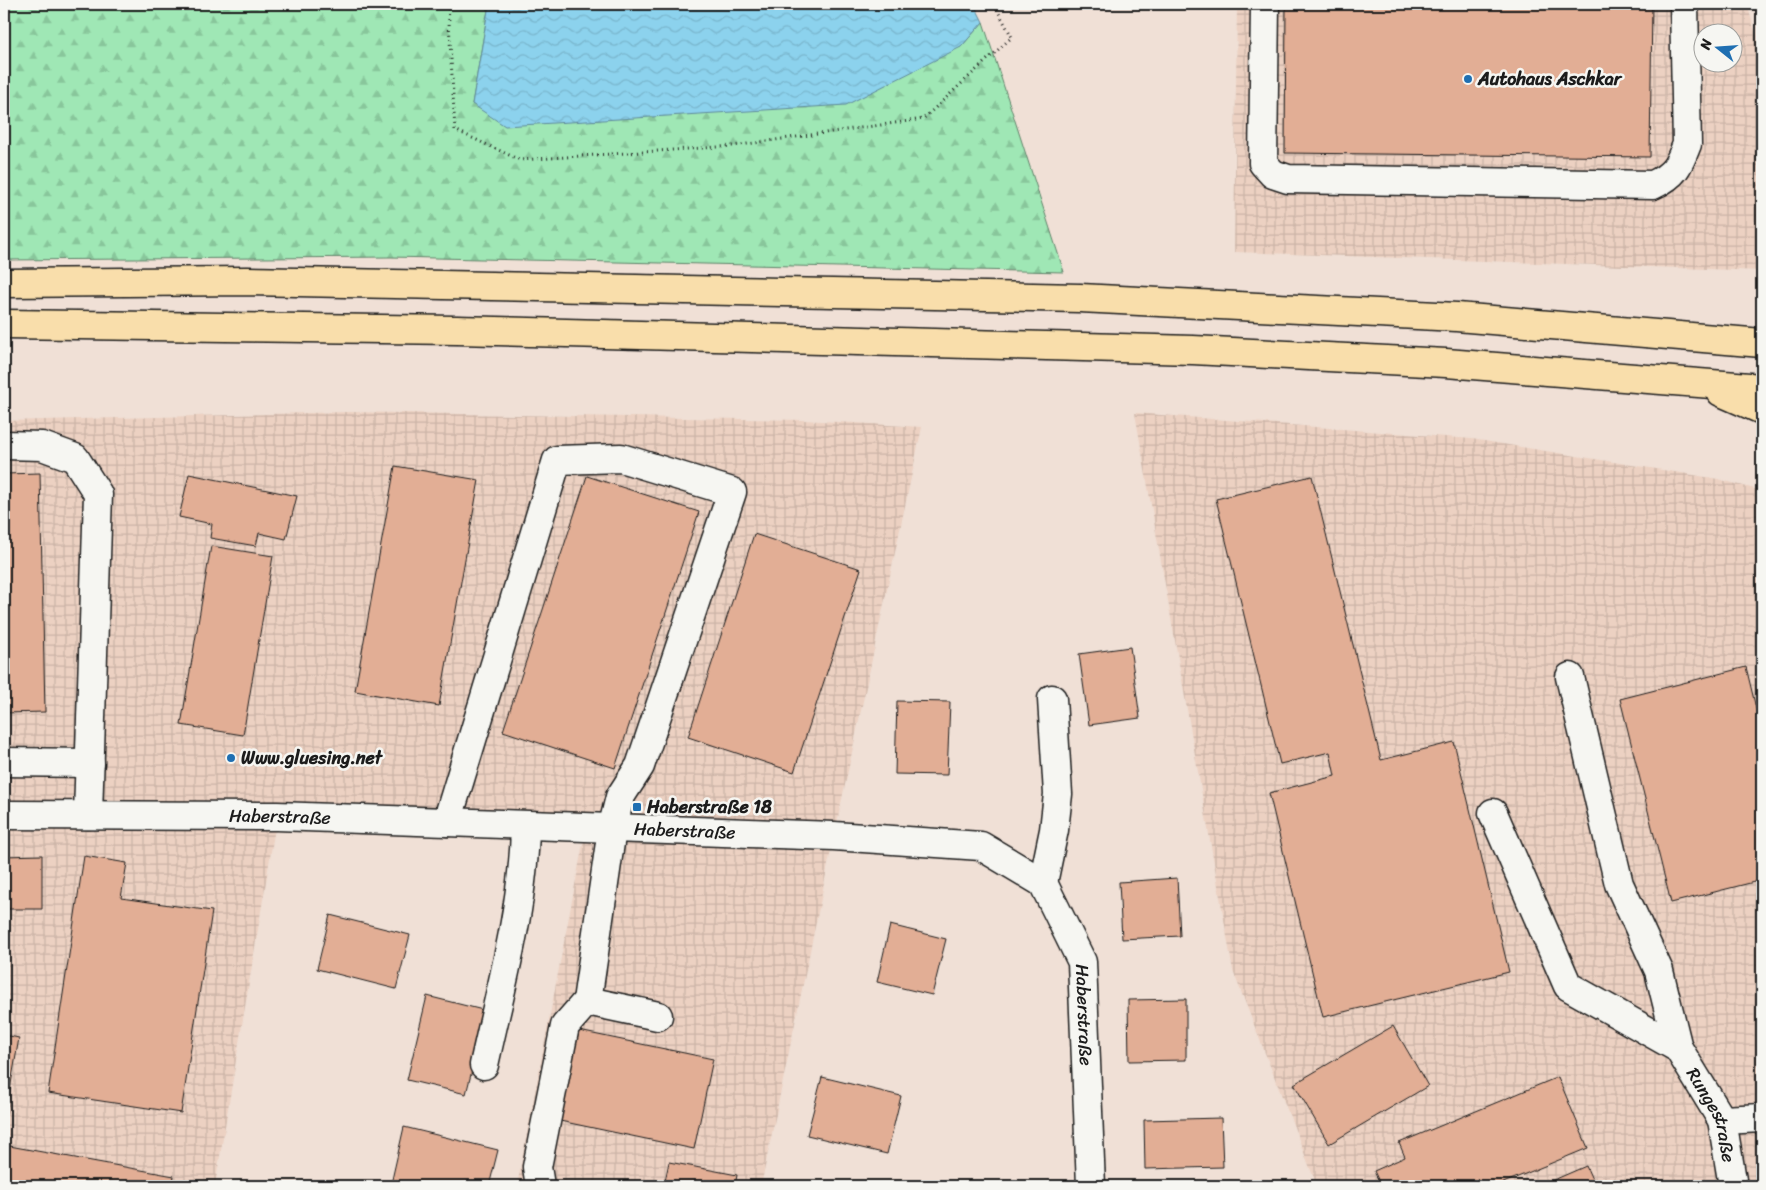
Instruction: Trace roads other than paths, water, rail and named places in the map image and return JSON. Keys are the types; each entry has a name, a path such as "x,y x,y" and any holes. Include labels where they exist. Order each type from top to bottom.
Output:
{"highway":[{"path":"4,283 247,281 1080,298 1457,317 1762,342"},
{"path":"4,324 457,330 1193,350 1446,363 1762,388"},
{"path":"1696,382 1762,410"}],"street":[{"path":"1265,4 1263,163 1273,174 1288,179 1653,185 1666,178 1679,165 1687,144 1684,4"},
{"path":"4,445 42,446 75,458 98,494 88,816"},
{"path":"446,822 557,460 620,458 732,492 640,766 620,797 612,829 587,1001 565,1026 537,1167 540,1186"},
{"path":"1570,678 1619,884 1660,970 1678,1048"},
{"path":"1042,883 1054,830 1058,794 1052,699"},
{"path":"4,762 90,763"},
{"path":"1493,813 1568,986 1678,1048"},
{"name":"Haberstraße","path":"4,815 277,816 834,836 981,846 1042,883 1082,962 1091,1186"},
{"path":"484,1065 520,894 525,858 525,826"},
{"path":"587,1001 658,1016"},
{"name":"Rungestraße","path":"1678,1048 1722,1120 1733,1186"},
{"path":"1722,1120 1762,1118"}],"water":[{"path":"489,4 974,4 983,22 961,47 846,105 505,126 472,104"}],"place":[{"name":"Autohaus Aschkar","path":"1468,79"},
{"name":"Www.gluesing.net","path":"231,758"},
{"name":"Haberstraße 18","path":"637,807"}]}
